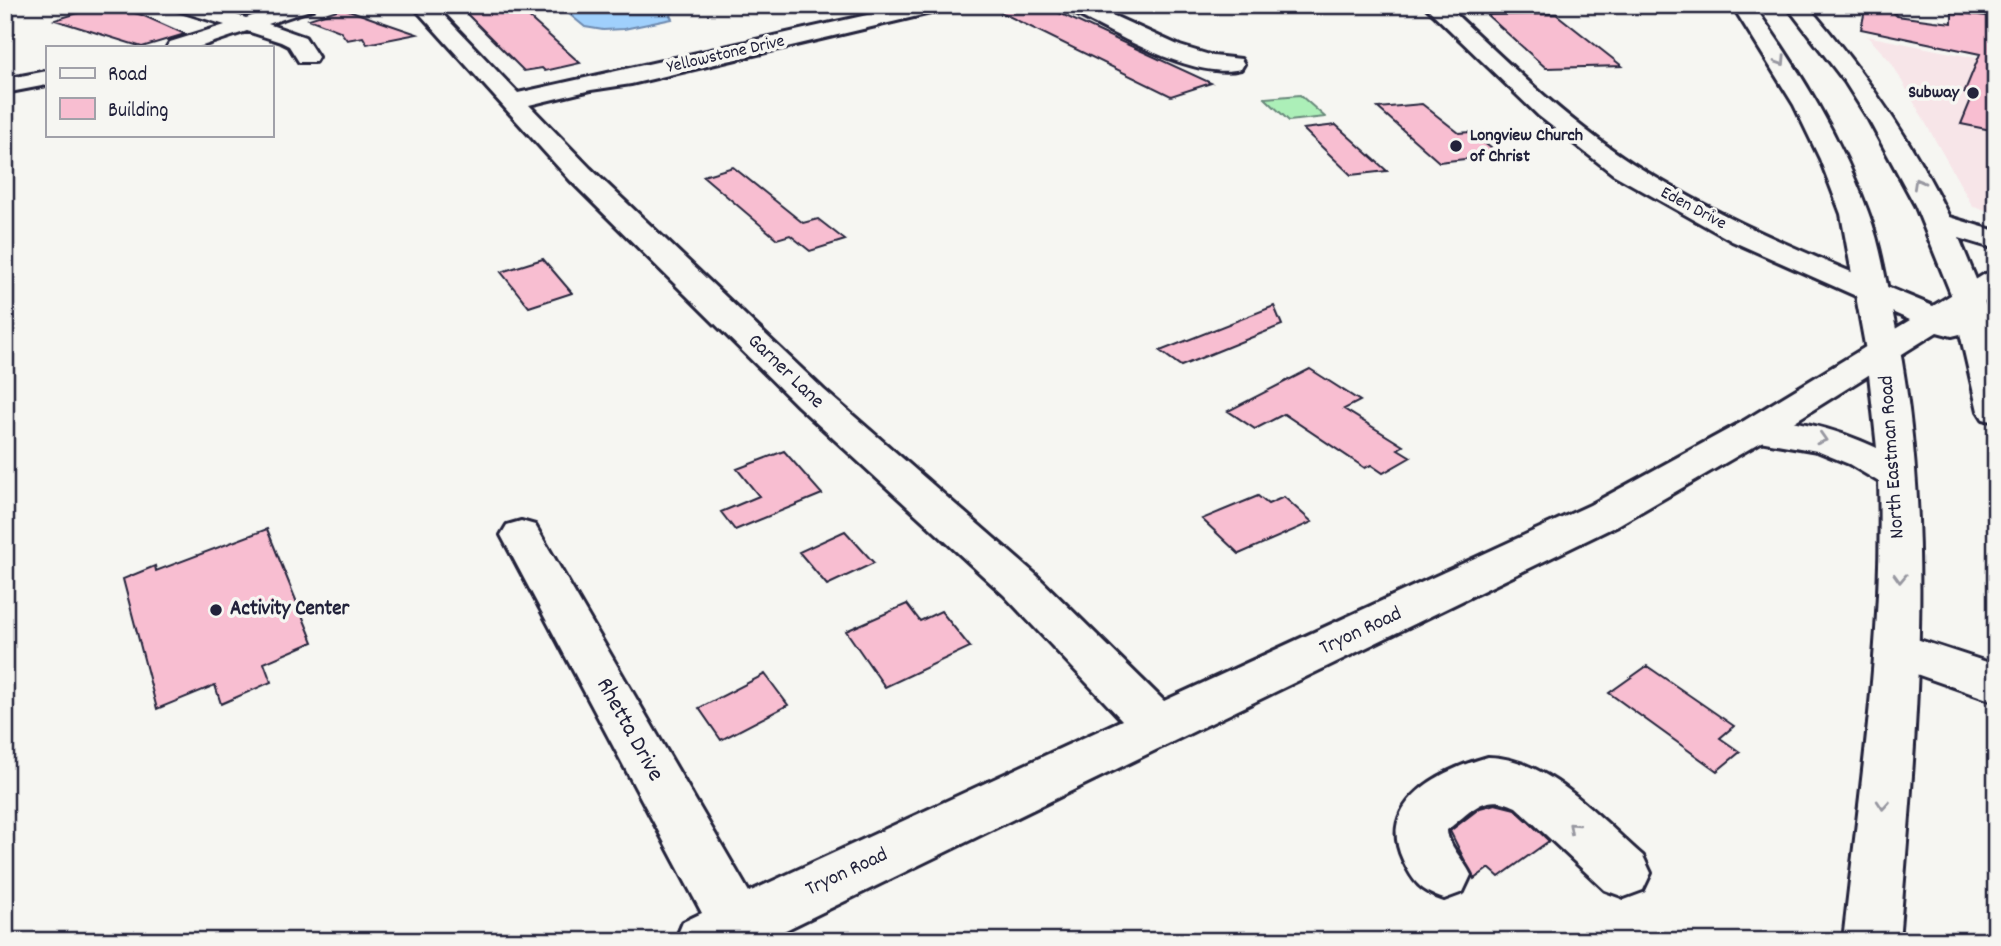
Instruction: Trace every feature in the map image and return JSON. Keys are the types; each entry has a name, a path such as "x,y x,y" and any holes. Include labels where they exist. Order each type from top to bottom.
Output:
{"street":[{"path":"181,5 292,38 307,57"},
{"path":"181,46 306,5"},
{"name":"Garner Lane","path":"422,5 580,174 811,398 1019,584 1159,727"},
{"name":"Yellowstone Drive","path":"512,102 591,83 624,79 939,5"},
{"path":"1073,5 1188,57 1233,64"},
{"name":"Eden Drive","path":"1434,5 1558,120 1621,167 1735,231 1872,292 1974,316"},
{"name":"North Eastman Road","path":"1742,5 1786,66 1816,90 1830,152 1856,216 1885,350 1898,477 1898,650 1871,941"},
{"path":"1796,5 1843,60 1867,96 1938,223 1974,316 1996,411"},
{"path":"816,11 843,28"},
{"path":"5,86 39,87"},
{"path":"1816,90 1867,96"},
{"path":"1938,223 1996,240"},
{"name":"Tryon Road","path":"720,933 1604,515 1755,430 1885,350 1974,316"},
{"path":"1755,430 1821,438 1861,454 1898,477"},
{"name":"Rhetta Drive","path":"521,535 720,933"},
{"path":"1898,650 1996,684"},
{"path":"1444,875 1423,849 1420,826 1425,817 1478,780 1490,777 1517,782 1534,792 1624,873"}],"shaded area":[{"path":"1867,36 1996,62 1996,212 1973,207 1891,62"}],"green space":[{"path":"1300,95 1325,117 1289,121 1265,98"}],"water":[{"path":"558,5 672,5 678,9 670,15 672,19 624,29 603,30 585,27"}],"building":[{"path":"104,5 142,15 185,34 139,46 55,20"},
{"path":"488,5 515,5 580,63 545,71 542,68 524,71 463,10"},
{"path":"986,5 1042,5 1211,83 1171,96"},
{"path":"1855,5 1886,5 1897,16 1952,23 1952,12 1996,17 1996,131 1961,124 1973,95 1964,93 1980,54 1861,29 1864,15"},
{"path":"343,8 417,34 367,44 363,37 347,40 340,31 309,19"},
{"path":"1556,14 1622,66 1546,68 1487,15"},
{"name":"Longview Church of Christ","path":"1422,104 1459,133 1470,132 1500,155 1439,162 1378,108"},
{"path":"1336,125 1387,171 1351,175 1303,129"},
{"path":"733,167 803,223 818,219 845,240 810,251 790,235 777,239 703,176"},
{"path":"543,259 572,293 529,307 501,272"},
{"path":"1274,306 1282,325 1181,366 1160,351"},
{"path":"1310,369 1360,401 1344,409 1403,446 1398,449 1411,457 1383,473 1371,465 1365,468 1284,414 1255,429 1228,411"},
{"path":"784,451 822,494 735,530 721,512 759,496 737,469"},
{"path":"1258,496 1268,504 1284,497 1312,522 1239,554 1202,519"},
{"name":"Activity Center","path":"267,529 313,642 264,663 271,682 221,704 215,685 157,709 123,579 155,566 156,571"},
{"path":"845,531 874,563 827,585 799,552"},
{"path":"907,604 920,621 941,611 970,647 885,687 846,631"},
{"path":"1647,666 1734,726 1720,738 1740,752 1717,771 1609,693"},
{"path":"765,674 788,705 721,740 699,708"},
{"path":"1495,804 1515,809 1549,841 1499,877 1489,868 1474,879 1450,831 1480,808"}],"place":[{"name":"Subway","path":"1973,93"},
{"name":"Longview Church of Christ","path":"1456,146"},
{"name":"Activity Center","path":"216,610"}]}
